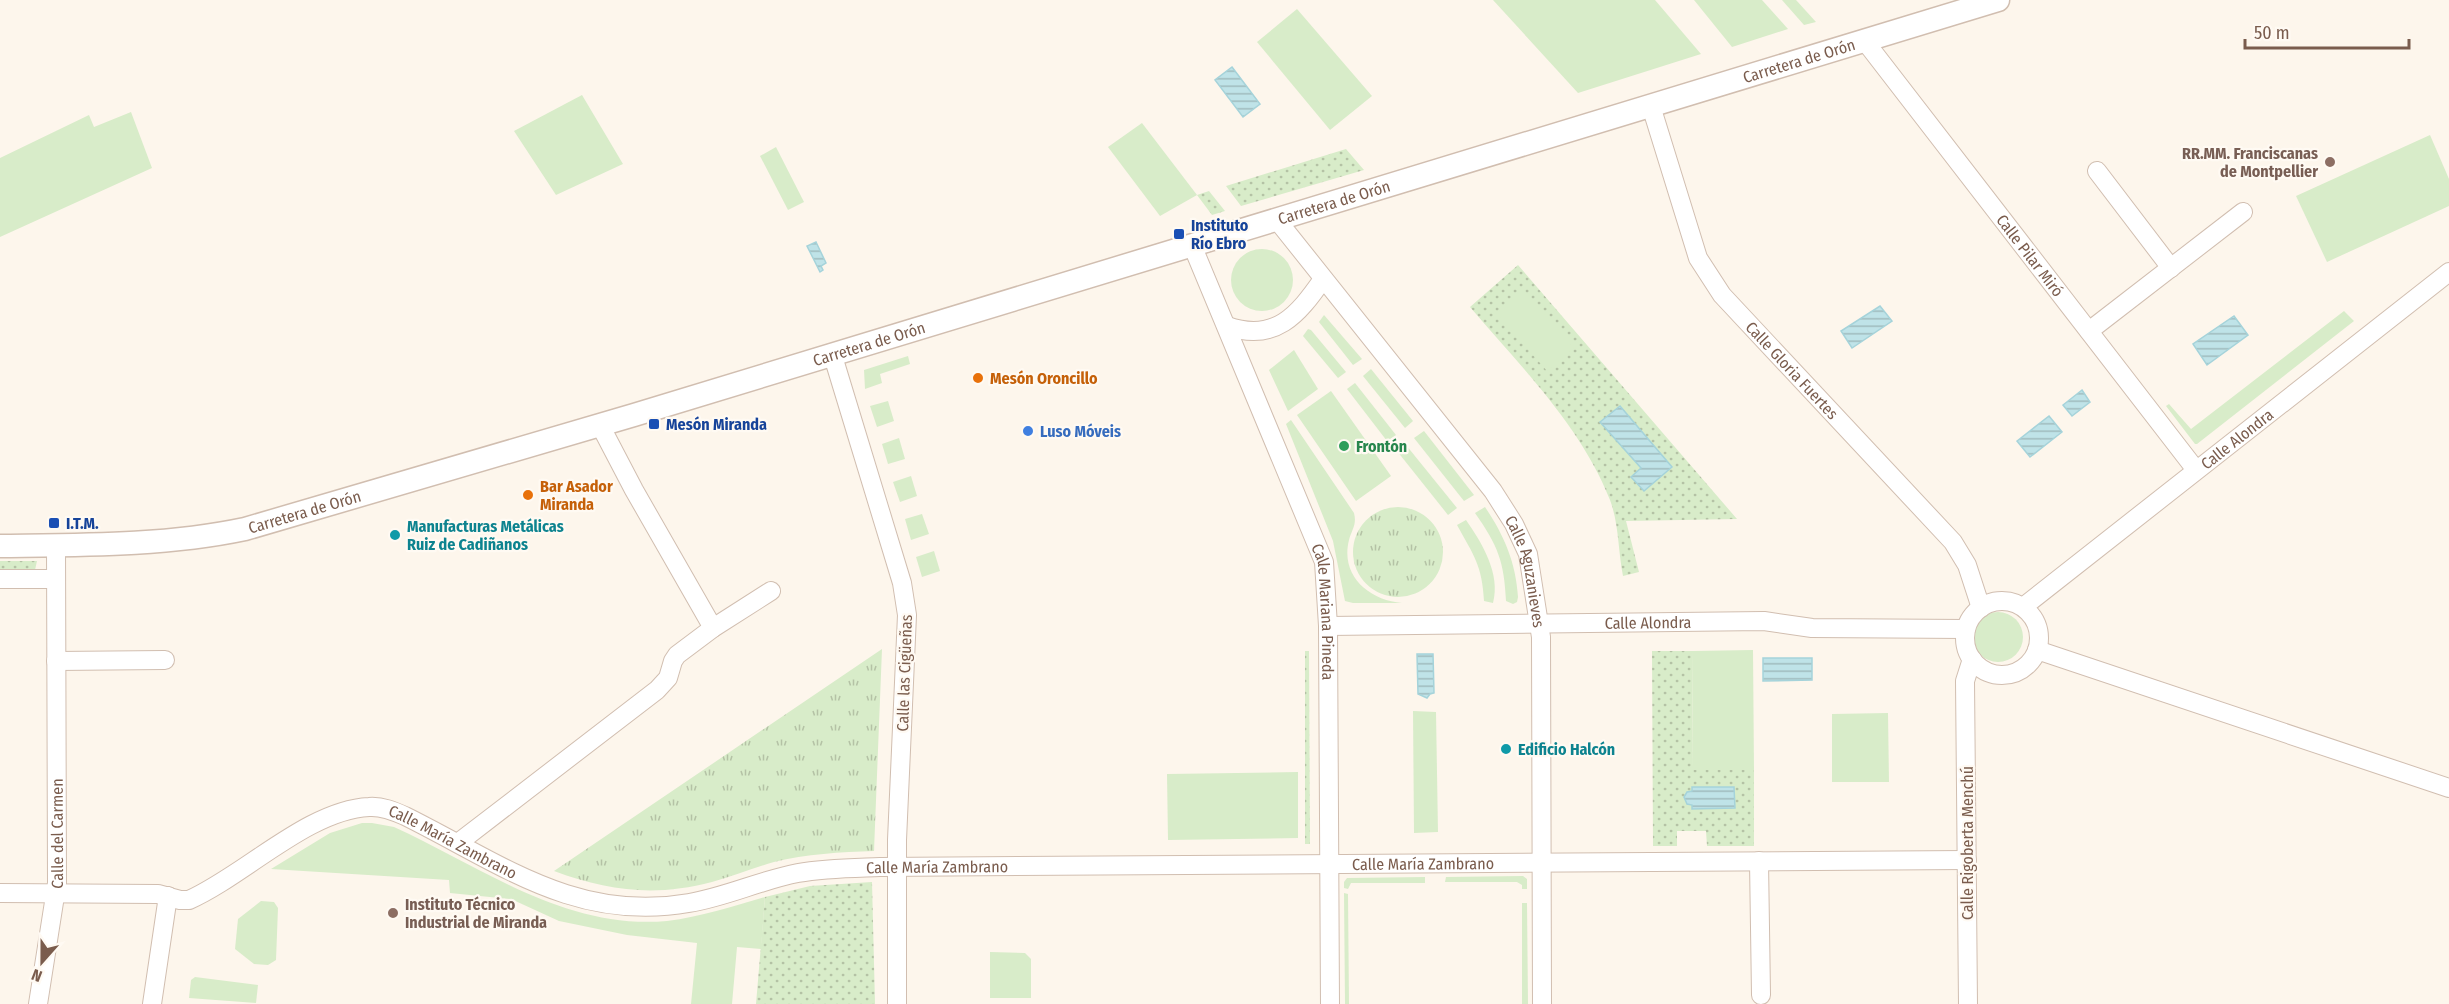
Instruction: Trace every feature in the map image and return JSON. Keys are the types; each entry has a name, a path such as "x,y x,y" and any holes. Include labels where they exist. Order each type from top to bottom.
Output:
{"street":[{"name":"Carretera de Orón","path":"0,546 155,542 244,529 600,425 1998,0"},
{"name":"Calle Pilar Miró","path":"1864,40 2196,470"},
{"name":"Calle Gloria Fuertes","path":"1651,106 1691,240 1708,276 1722,295 1953,542 1967,566 1981,608"},
{"path":"2097,171 2171,268"},
{"path":"2089,331 2243,212"},
{"name":"Calle Aguzanieves","path":"1277,220 1492,491 1514,524 1528,554 1541,637 1542,1004"},
{"name":"Calle Mariana Pineda","path":"1192,245 1320,548 1325,574 1328,626 1330,1004"},
{"name":"Calle Alondra","path":"2023,607 2449,272"},
{"path":"1227,326 1240,331 1256,332 1287,322 1300,310 1323,279"},
{"name":"Calle las Cigüeñas","path":"832,353 905,598 907,615 897,867 897,1004"},
{"path":"600,425 634,490 713,628"},
{"name":"Calle del Carmen","path":"38,1004 56,893 56,545"},
{"path":"0,579 56,579"},
{"path":"458,843 657,690 668,678 677,655 713,628 771,591"},
{"path":"2002,601 2023,607 2030,614 2038,631 2037,650 2023,668 2013,673 1990,673 1980,667 1967,650 1966,629 1969,621 1981,608 2002,601"},
{"name":"Calle Alondra","path":"1328,626 1764,621 1812,628 1966,629"},
{"path":"2037,650 2449,788"},
{"name":"Calle Rigoberta Menchú","path":"1968,1004 1965,681 1972,659"},
{"path":"56,661 165,660"},
{"name":"Calle María Zambrano","path":"0,893 168,896 185,900 201,894 332,814 371,806 393,811 552,890 578,899 624,908 691,903 800,872 897,867 1967,860"},
{"path":"1759,861 1761,995"},
{"path":"153,1004 168,896"}],"green space":[{"path":"1493,0 1655,0 1701,54 1578,93"},
{"path":"1694,0 1762,0 1788,29 1732,47"},
{"path":"1782,0 1796,0 1816,22 1804,25"},
{"path":"1297,9 1372,96 1330,130 1257,42"},
{"path":"582,95 623,164 556,195 514,131"},
{"path":"131,112 152,168 0,237 0,158 89,115 94,127"},
{"path":"1142,123 1197,195 1160,216 1108,147"},
{"path":"2430,135 2449,179 2449,206 2327,262 2296,196"},
{"path":"776,147 804,202 788,210 760,156"},
{"path":"1346,149 1364,170 1241,206 1226,186"},
{"path":"1209,191 1225,211 1212,215 1197,195"},
{"path":"1256,249 1268,249 1284,258 1291,268 1293,280 1291,292 1284,302 1268,311 1256,311 1245,306 1236,297 1231,286 1231,274 1236,263 1245,254"},
{"path":"1518,265 1737,519 1626,521 1639,572 1623,576 1613,509 1598,473 1583,447 1548,398 1470,307"},
{"path":"1523,289 1574,348 1547,371 1496,313"},
{"path":"2344,311 2354,321 2197,444 2166,406 2169,404 2191,429"},
{"path":"1324,315 1362,359 1353,365 1319,322"},
{"path":"1308,329 1346,372 1338,378 1303,336"},
{"path":"1294,350 1318,389 1288,411 1269,370"},
{"path":"908,356 910,364 880,374 882,383 865,389 864,370"},
{"path":"1371,369 1413,421 1405,428 1363,376"},
{"path":"1355,383 1396,435 1387,441 1347,389"},
{"name":"Frontón","path":"1331,391 1391,476 1356,501 1297,415"},
{"path":"888,401 894,421 877,427 870,406"},
{"path":"1291,420 1354,513 1355,524 1347,553 1353,575 1368,591 1390,601 1402,603 1345,601 1333,541 1286,424"},
{"path":"1424,431 1474,495 1464,501 1414,438"},
{"path":"899,438 905,459 888,464 882,444"},
{"path":"1406,445 1457,508 1448,515 1397,451"},
{"path":"911,476 917,496 900,502 893,482"},
{"path":"1398,507 1415,511 1430,520 1439,535 1443,552 1439,569 1430,584 1415,593 1398,597 1381,593 1366,584 1357,569 1353,552 1357,535 1366,520 1381,511"},
{"path":"1485,507 1498,528 1512,561 1518,597 1517,602 1513,604 1506,601 1504,575 1498,554 1475,513"},
{"path":"922,514 929,534 911,540 905,519"},
{"path":"1466,520 1484,549 1492,570 1495,592 1493,603 1484,601 1479,569 1457,525"},
{"path":"934,551 940,571 922,577 916,557"},
{"path":"0,561 37,561 35,570 0,570"},
{"path":"1998,612 2007,614 2018,623 2023,637 2021,646 2012,657 1998,662 1989,660 1978,651 1973,637 1975,628 1984,617"},
{"path":"882,649 874,851 786,859 712,882 671,889 632,890 593,883 554,871"},
{"path":"1753,650 1754,770 1692,770 1693,651"},
{"path":"1305,651 1309,651 1310,844 1305,844"},
{"path":"1652,651 1693,651 1692,769 1754,770 1754,846 1707,846 1706,831 1677,831 1677,846 1653,846"},
{"path":"1413,711 1436,712 1438,832 1414,833"},
{"path":"1888,713 1889,782 1832,782 1832,714"},
{"path":"1298,772 1298,838 1168,840 1167,774"},
{"path":"362,823 394,827 525,892 559,906 594,916 630,921 667,921 705,914 765,897 761,949 737,947 732,1004 691,1004 697,943 627,935 559,921 511,899 450,893 449,880 271,869 330,833"},
{"path":"1523,876 1527,879 1527,889 1522,889 1522,885 1517,882 1445,882 1446,877"},
{"path":"1425,877 1425,883 1351,883 1348,889 1344,888 1347,878"},
{"path":"872,882 875,1004 756,1004 765,897 810,886"},
{"path":"1344,893 1348,894 1349,1004 1345,1004"},
{"path":"261,901 274,902 278,908 276,960 268,965 254,964 235,949 238,919"},
{"path":"1522,903 1527,903 1528,1004 1522,1004"},
{"path":"990,952 1025,953 1031,959 1031,998 990,998"},
{"path":"195,977 258,985 256,1003 189,998 191,980"}],"water":[{"path":"1232,67 1260,104 1243,117 1215,80"},
{"path":"816,242 826,263 821,266 823,270 820,272 807,246"},
{"path":"1880,306 1892,321 1852,348 1841,331"},
{"path":"2234,316 2248,335 2207,365 2193,344"},
{"path":"2082,390 2090,402 2072,416 2063,405"},
{"path":"1620,406 1672,467 1644,491 1631,477 1641,468 1600,422"},
{"path":"2049,416 2062,432 2030,457 2017,441"},
{"path":"1417,654 1433,654 1434,693 1427,698 1418,694"},
{"path":"1763,658 1812,658 1812,680 1763,681"},
{"path":"1692,787 1734,787 1735,808 1692,809 1692,805 1687,804 1684,797 1687,792 1692,791"}],"place":[{"name":"RR.MM. Franciscanas de Montpellier","path":"2330,162"},
{"name":"Instituto Río Ebro","path":"1179,234"},
{"name":"Mesón Oroncillo","path":"978,378"},
{"name":"Mesón Miranda","path":"654,424"},
{"name":"Luso Móveis","path":"1028,431"},
{"name":"Frontón","path":"1344,446"},
{"name":"Bar Asador Miranda","path":"528,495"},
{"name":"I.T.M.","path":"54,523"},
{"name":"Manufacturas Metálicas Ruiz de Cadiñanos","path":"395,535"},
{"name":"Edificio Halcón","path":"1506,749"},
{"name":"Instituto Técnico Industrial de Miranda","path":"393,913"}]}
